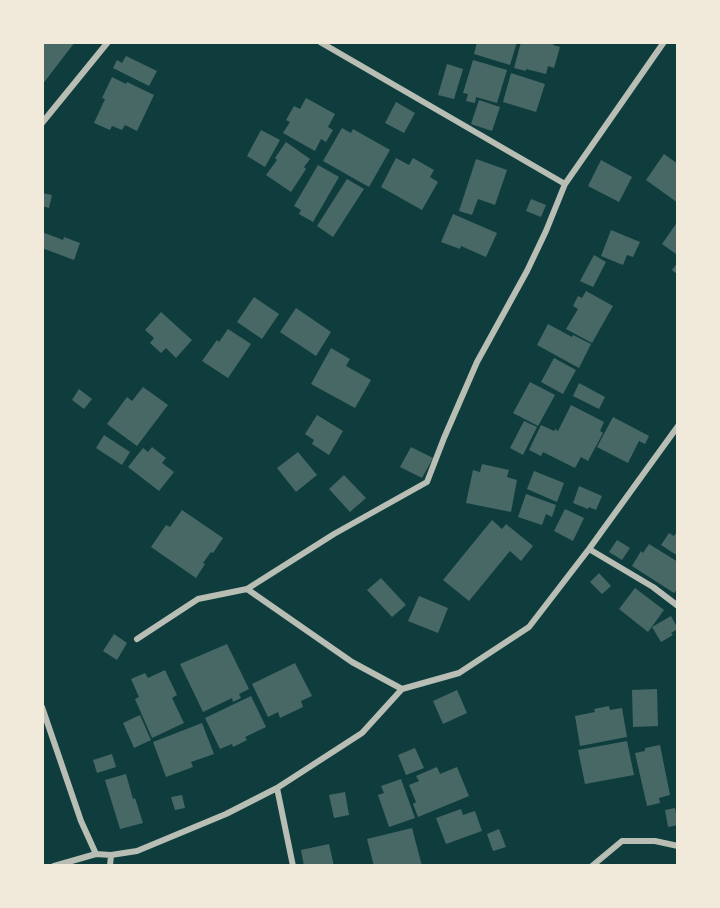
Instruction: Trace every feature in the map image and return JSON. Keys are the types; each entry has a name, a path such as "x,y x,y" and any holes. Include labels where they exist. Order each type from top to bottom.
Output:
{"street":[{"path":"42,123 108,42"},
{"path":"320,42 566,184"},
{"path":"138,639 198,599 247,589 334,534 427,482 477,362 527,272 566,184 664,42"},
{"path":"54,866 96,854 111,855 136,851 226,814 277,788 362,733 402,689 459,673 529,627 678,426"},
{"path":"589,549 653,587 678,606"},
{"path":"247,589 352,662 402,689"},
{"path":"42,707 81,821 96,854"},
{"path":"277,788 293,866"},
{"path":"592,866 622,842 655,840 678,846"},
{"path":"110,866 111,855"}],"building":[{"path":"42,42 75,42 42,85"},
{"path":"477,42 517,42 510,65 474,54"},
{"path":"521,42 554,42 553,45 560,47 554,68 548,66 546,74 514,68"},
{"path":"126,56 157,71 149,86 113,68 117,60 122,63"},
{"path":"473,60 507,70 497,103 476,97 475,103 466,101 468,94 463,93"},
{"path":"447,64 463,69 454,99 438,95"},
{"path":"511,73 545,84 536,112 503,102"},
{"path":"112,77 154,95 137,131 125,125 122,130 112,126 110,130 94,123"},
{"path":"306,98 335,114 328,127 333,130 326,142 321,139 315,151 283,133 290,122 286,120 294,106 300,109"},
{"path":"479,100 500,107 492,131 471,124"},
{"path":"396,102 415,113 404,133 385,123"},
{"path":"342,128 351,133 353,129 390,150 369,187 323,161"},
{"path":"261,130 280,140 265,167 247,156"},
{"path":"286,142 310,159 291,192 266,175"},
{"path":"664,154 678,164 678,203 646,180"},
{"path":"396,158 409,165 413,158 434,170 430,177 438,182 422,210 381,187"},
{"path":"476,159 507,170 495,205 478,199 472,215 459,211"},
{"path":"601,160 632,177 619,202 588,186"},
{"path":"318,165 339,177 313,222 299,214 301,210 294,206"},
{"path":"347,179 364,189 333,237 317,226"},
{"path":"42,193 52,195 49,208 42,206"},
{"path":"531,199 546,205 541,217 526,211"},
{"path":"453,214 497,233 486,257 461,246 460,249 441,242"},
{"path":"678,221 678,251 676,254 662,244"},
{"path":"611,230 640,242 633,257 627,255 623,265 601,256"},
{"path":"42,232 63,240 64,237 80,243 74,260 42,248"},
{"path":"594,255 606,262 593,287 580,281"},
{"path":"678,262 678,275 672,270"},
{"path":"586,291 613,306 592,343 566,329 578,309 573,306 578,296 582,298"},
{"path":"254,297 279,314 262,339 237,322"},
{"path":"296,308 331,332 316,356 280,332"},
{"path":"161,312 192,340 176,358 166,348 161,353 150,343 154,338 145,330"},
{"path":"548,324 591,344 579,368 537,345"},
{"path":"228,329 251,344 228,378 202,361"},
{"path":"331,348 350,359 346,366 371,380 355,408 311,384"},
{"path":"554,358 576,370 563,394 541,382"},
{"path":"530,382 555,395 538,426 513,413"},
{"path":"579,383 605,397 599,409 573,396"},
{"path":"143,387 168,405 137,446 107,424 127,397 132,401"},
{"path":"79,389 92,399 84,409 72,400"},
{"path":"571,405 604,422 600,431 603,433 588,461 581,457 575,468 543,452 541,456 529,450 541,425 558,431"},
{"path":"317,415 343,431 329,455 312,444 314,440 305,434"},
{"path":"613,417 649,436 645,444 639,441 628,463 597,447"},
{"path":"524,421 537,427 523,455 510,448"},
{"path":"104,435 130,452 122,465 96,448"},
{"path":"152,447 166,458 162,463 174,472 159,491 128,467 143,448 148,452"},
{"path":"411,447 433,458 422,478 400,467"},
{"path":"298,452 317,475 296,492 277,468"},
{"path":"482,464 509,470 507,477 517,480 511,512 466,503 473,470 480,472"},
{"path":"534,471 564,483 557,502 527,489"},
{"path":"344,475 366,498 350,512 329,489"},
{"path":"579,486 602,496 596,510 573,503"},
{"path":"526,494 556,505 552,517 546,514 542,525 518,517"},
{"path":"565,509 584,518 573,541 554,531"},
{"path":"182,510 223,538 203,563 205,564 196,578 151,547 166,525 170,527"},
{"path":"492,520 502,529 506,524 533,546 521,561 510,551 469,601 443,580"},
{"path":"678,530 678,556 661,545 669,533 674,536"},
{"path":"617,540 630,548 622,560 609,552"},
{"path":"649,544 678,562 678,588 674,593 632,566 641,551 643,553"},
{"path":"599,573 611,586 602,594 590,582"},
{"path":"381,578 406,605 392,617 367,590"},
{"path":"635,588 664,610 648,632 619,609"},
{"path":"419,596 448,608 438,633 408,621"},
{"path":"671,616 678,629 661,642 652,627"},
{"path":"114,634 127,643 117,660 103,651"},
{"path":"227,644 249,689 239,694 241,698 233,702 232,698 203,712 180,664"},
{"path":"295,663 312,696 301,701 303,707 280,718 278,712 268,717 252,684"},
{"path":"165,670 177,695 172,698 184,723 152,738 135,699 139,697 131,679 145,673 148,678"},
{"path":"657,689 658,726 633,727 632,690"},
{"path":"457,690 467,713 443,724 433,701"},
{"path":"251,696 266,727 245,737 247,740 233,747 232,744 220,749 205,718"},
{"path":"609,706 610,710 622,708 627,737 580,746 575,716 595,712 594,709"},
{"path":"140,715 151,740 134,748 123,723"},
{"path":"202,723 214,754 191,762 193,767 166,777 153,742"},
{"path":"627,741 634,775 585,784 578,750"},
{"path":"660,745 670,795 659,798 660,803 647,806 635,753"},
{"path":"415,748 424,768 406,775 398,755"},
{"path":"112,754 116,767 97,773 93,760"},
{"path":"437,767 440,774 457,767 469,796 418,817 413,804 416,802 409,785 419,781 416,776"},
{"path":"126,774 143,823 120,829 105,780"},
{"path":"401,779 415,818 389,827 378,795 384,793 381,786"},
{"path":"345,792 349,815 334,818 329,795"},
{"path":"182,795 185,808 175,810 171,797"},
{"path":"675,808 678,825 668,827 665,810"},
{"path":"461,809 463,815 475,811 482,831 446,844 436,818"},
{"path":"412,828 422,866 374,866 367,839"},
{"path":"499,829 506,847 493,851 487,834"},
{"path":"329,844 334,866 304,866 301,850"}]}
